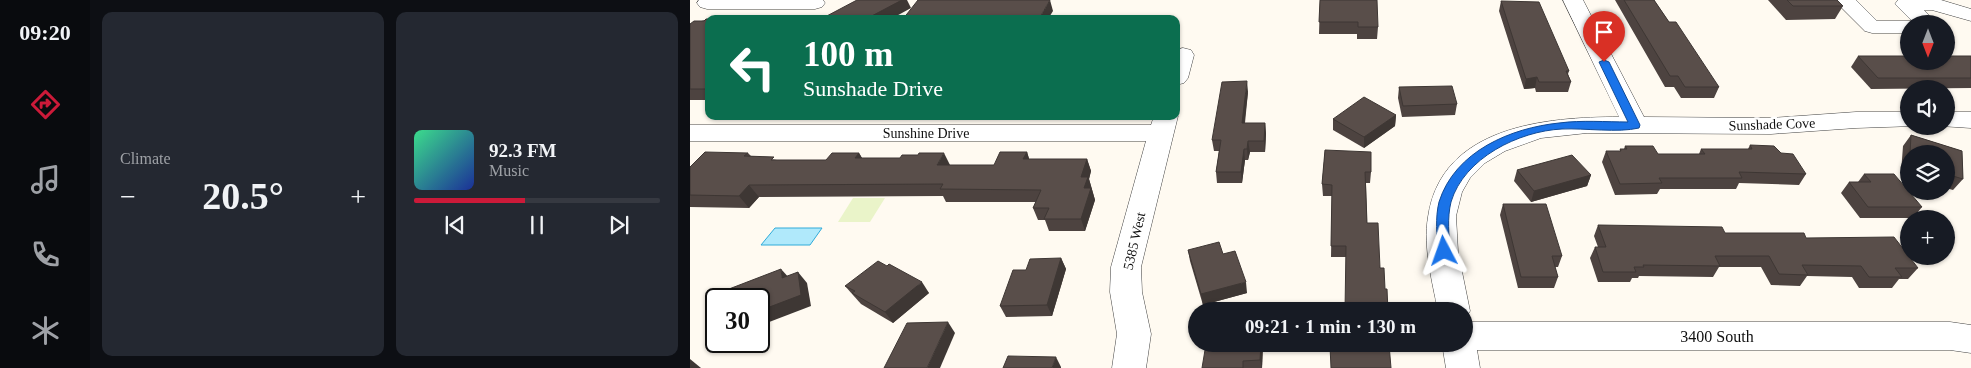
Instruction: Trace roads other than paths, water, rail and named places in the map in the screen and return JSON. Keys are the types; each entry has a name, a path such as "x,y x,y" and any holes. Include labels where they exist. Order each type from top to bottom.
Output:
{"street":[{"path":"1573,0 1635,125"},
{"path":"1844,0 1872,27 1900,27"},
{"path":"690,15 709,2 816,3"},
{"path":"1903,2 1930,2 1971,15"},
{"path":"1903,2 1917,15"},
{"path":"1180,65 1183,55"},
{"name":"Sunshade Cove","path":"1452,302 1444,251 1442,216 1452,185 1458,175 1473,158 1494,145 1537,130 1561,126 1771,126 1846,120 1900,120"},
{"path":"1955,120 1971,120"},
{"name":"Sunshine Drive","path":"690,133 1164,124"},
{"name":"5385 West","path":"1129,368 1134,334 1126,292 1126,267 1164,124"},
{"name":"3400 South","path":"1473,336 1950,336 1971,338"},
{"path":"1460,352 1463,368"}],"water":[{"path":"775,228 822,228 810,245 761,245"}]}
